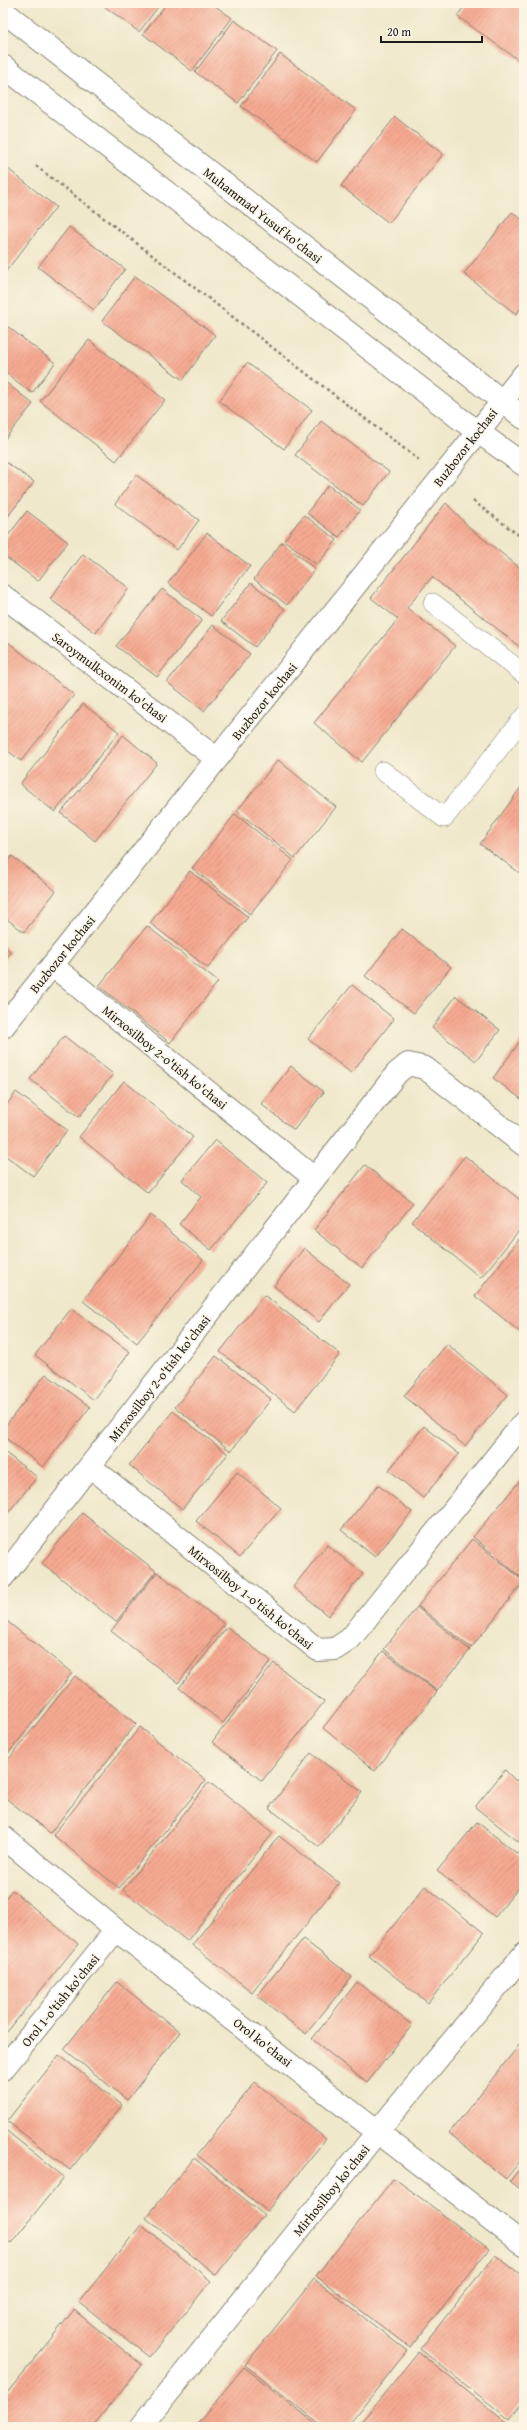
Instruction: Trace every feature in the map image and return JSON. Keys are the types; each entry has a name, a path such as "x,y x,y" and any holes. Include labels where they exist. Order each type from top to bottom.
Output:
{"street":[{"name":"Muhammad Yusuf ko'chasi","path":"3,12 524,418"},
{"path":"3,66 478,432 524,465"},
{"name":"Buzbozor kochasi","path":"3,1027 524,374"},
{"name":"Saroymulkxonim ko'chasi","path":"3,596 217,759"},
{"name":"Mirxosilboy 2-o'tish ko'chasi","path":"53,966 314,1178"},
{"name":"Mirxosilboy 2-o'tish ko'chasi","path":"3,1577 91,1467 397,1073 408,1064 425,1068 524,1146"},
{"name":"Mirxosilboy 1-o'tish ko'chasi","path":"91,1467 318,1650 335,1649 350,1639 524,1422"},
{"name":"Orol ko'chasi","path":"3,1837 116,1930 524,2245"},
{"name":"Orol 1-o'tish ko'chasi","path":"3,2069 116,1930"},
{"name":"Mirhosilboy ko'chasi","path":"141,2427 378,2131 524,1954"}],"lane":[{"path":"433,602 524,674"},
{"path":"383,770 444,818 524,717"}],"path":[{"path":"36,166 423,462"},
{"path":"473,501 524,539"}],"building":[{"path":"100,3 161,3 139,32"},
{"path":"167,3 211,3 232,18 192,71 143,34"},
{"path":"467,3 524,3 524,64 457,16"},
{"path":"234,20 277,51 238,103 195,72"},
{"path":"280,54 356,110 317,162 241,106"},
{"path":"395,117 443,154 389,223 341,186"},
{"path":"3,165 56,207 3,275"},
{"path":"512,212 524,221 524,304 516,314 464,274"},
{"path":"69,227 125,269 94,310 38,267"},
{"path":"135,276 215,335 183,380 102,321"},
{"path":"3,323 55,363 32,393 3,371"},
{"path":"89,340 165,400 116,461 40,401"},
{"path":"247,363 312,410 284,449 219,401"},
{"path":"3,380 33,404 5,439 3,437"},
{"path":"321,421 389,472 363,506 295,455"},
{"path":"3,460 34,482 3,523"},
{"path":"136,475 199,520 177,550 115,504"},
{"path":"328,485 360,510 339,537 307,513"},
{"path":"446,503 471,529 524,571 524,650 432,577 407,608 455,646 362,762 314,723 398,619 371,598"},
{"path":"27,511 68,542 38,581 3,555 3,542"},
{"path":"304,515 337,540 317,565 284,540"},
{"path":"207,533 250,566 211,616 168,583"},
{"path":"282,542 315,569 287,605 254,579"},
{"path":"83,554 129,588 96,633 50,599"},
{"path":"251,583 285,609 255,647 221,621"},
{"path":"162,589 202,620 157,677 116,646"},
{"path":"213,625 250,654 204,711 167,682"},
{"path":"3,638 74,695 21,761 3,747"},
{"path":"83,704 119,732 55,812 20,784"},
{"path":"123,735 157,763 95,841 61,813"},
{"path":"278,760 336,807 295,858 237,811"},
{"path":"524,783 522,835 524,876 480,844"},
{"path":"235,814 293,860 250,914 192,868"},
{"path":"12,856 56,891 24,932 3,916 3,868"},
{"path":"190,871 248,917 208,968 150,923"},
{"path":"147,926 218,982 170,1043 99,986"},
{"path":"402,929 451,967 414,1013 365,976"},
{"path":"3,945 11,952 3,962"},
{"path":"352,985 394,1019 351,1073 308,1039"},
{"path":"456,996 500,1030 476,1061 432,1028"},
{"path":"64,1036 113,1074 79,1117 30,1079"},
{"path":"524,1036 524,1101 493,1078"},
{"path":"291,1066 324,1092 294,1130 261,1104"},
{"path":"124,1081 193,1137 148,1193 79,1137"},
{"path":"16,1092 67,1130 33,1176 3,1154 3,1110"},
{"path":"215,1140 267,1183 211,1250 179,1224 201,1197 182,1180"},
{"path":"465,1156 524,1203 524,1224 481,1278 412,1222"},
{"path":"365,1165 413,1203 362,1268 314,1230"},
{"path":"151,1215 203,1260 137,1343 83,1301"},
{"path":"524,1233 524,1335 475,1296"},
{"path":"304,1248 349,1284 319,1322 274,1286"},
{"path":"264,1295 340,1354 295,1411 220,1352"},
{"path":"71,1309 130,1352 94,1400 35,1355"},
{"path":"447,1344 508,1395 465,1446 404,1396"},
{"path":"216,1356 271,1399 231,1451 175,1407"},
{"path":"46,1374 90,1407 43,1467 3,1436 3,1429"},
{"path":"173,1411 228,1454 182,1509 129,1465"},
{"path":"424,1426 459,1454 423,1498 389,1470"},
{"path":"3,1451 37,1477 3,1519"},
{"path":"237,1472 281,1508 240,1557 196,1521"},
{"path":"523,1477 524,1478 524,1580 473,1537"},
{"path":"378,1485 412,1512 375,1557 341,1530"},
{"path":"82,1513 156,1571 116,1622 42,1563"},
{"path":"472,1539 524,1581 471,1648 418,1606"},
{"path":"327,1545 363,1574 328,1616 293,1587"},
{"path":"157,1572 224,1624 178,1683 111,1631"},
{"path":"417,1607 470,1650 437,1691 384,1649"},
{"path":"3,1618 72,1673 3,1760"},
{"path":"227,1627 271,1661 223,1723 179,1688"},
{"path":"383,1651 437,1692 375,1771 323,1728"},
{"path":"274,1663 324,1702 262,1781 212,1742"},
{"path":"75,1676 136,1724 50,1833 3,1796 3,1766"},
{"path":"140,1727 206,1780 119,1888 53,1835"},
{"path":"311,1753 362,1792 319,1847 269,1808"},
{"path":"505,1770 516,1781 524,1771 524,1846 475,1807"},
{"path":"209,1782 273,1833 187,1941 123,1890"},
{"path":"477,1822 524,1859 524,1881 495,1917 437,1871"},
{"path":"279,1836 339,1883 252,1992 192,1945"},
{"path":"425,1886 484,1933 428,2003 369,1956"},
{"path":"12,1890 78,1944 7,2032 3,2028 3,1901"},
{"path":"303,1939 352,1977 306,2034 257,1996"},
{"path":"117,1982 180,2032 127,2100 64,2049"},
{"path":"357,1982 412,2025 367,2083 312,2039"},
{"path":"524,2039 524,2156 506,2179 449,2133"},
{"path":"59,2055 122,2105 70,2170 7,2121"},
{"path":"255,2082 326,2139 267,2211 197,2155"},
{"path":"3,2128 64,2177 11,2243 3,2237"},
{"path":"194,2158 264,2215 216,2275 146,2218"},
{"path":"524,2164 524,2192 510,2181"},
{"path":"394,2178 489,2249 410,2348 316,2276"},
{"path":"141,2225 211,2281 149,2357 79,2302"},
{"path":"495,2255 524,2277 524,2401 509,2419 420,2349"},
{"path":"314,2279 407,2351 347,2427 324,2427 245,2365"},
{"path":"74,2310 142,2365 92,2427 3,2427 3,2398"},
{"path":"418,2352 507,2423 504,2427 357,2427"},
{"path":"244,2367 320,2427 195,2427"}]}
